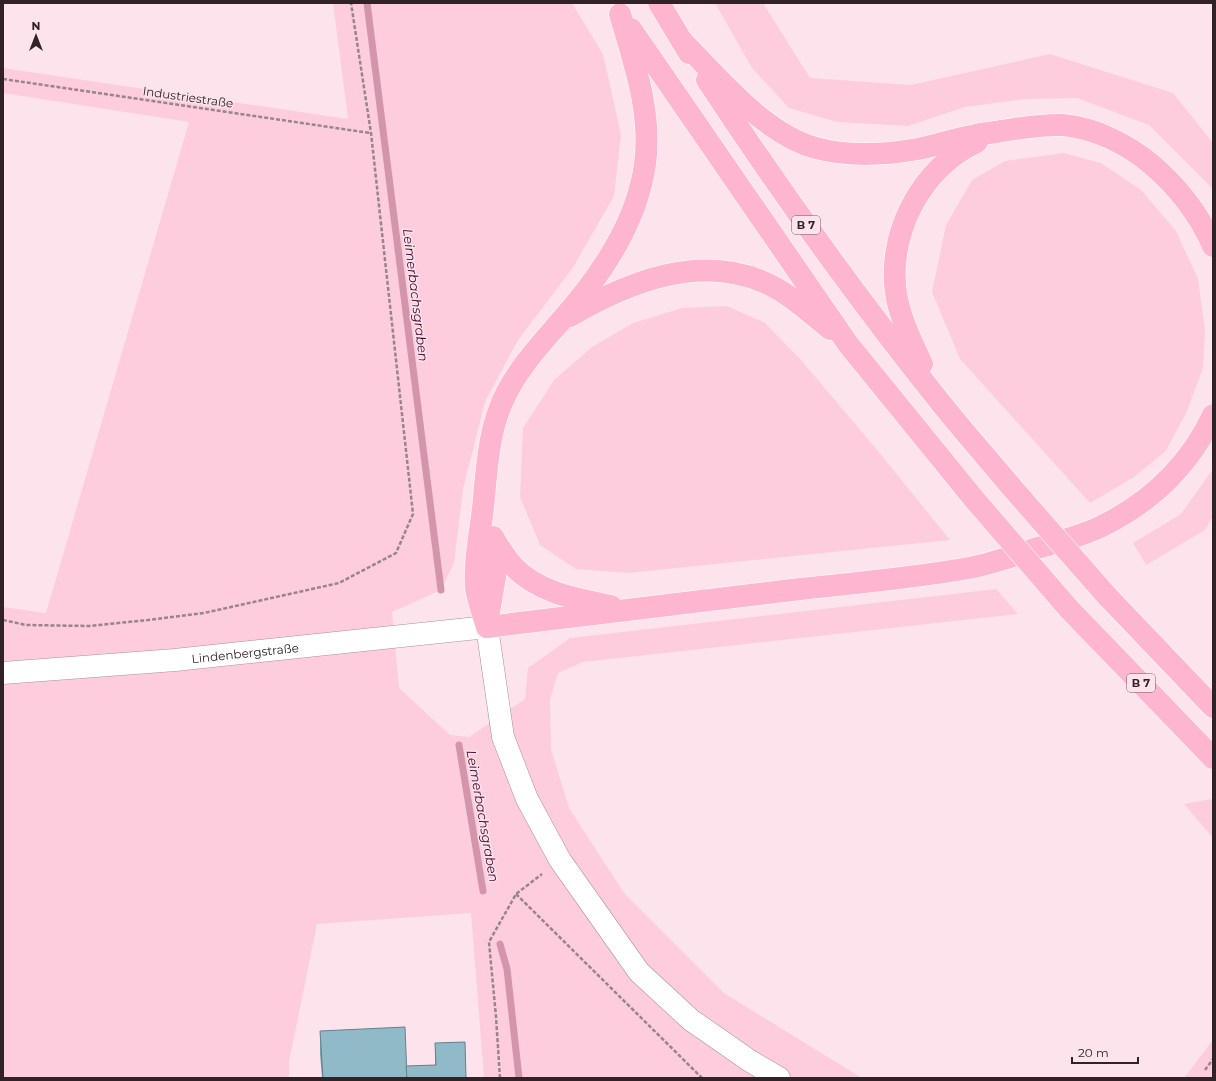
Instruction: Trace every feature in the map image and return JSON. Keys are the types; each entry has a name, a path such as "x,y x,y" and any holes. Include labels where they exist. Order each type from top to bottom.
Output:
{"highway":[{"name":"B 7","path":"659,3 682,42 758,158 811,233 940,402 1014,490 1107,596 1213,707"},
{"name":"B 7","path":"617,8 848,344 974,499 1069,608 1213,758"},
{"path":"487,627 478,596 476,581 488,449 493,428 506,393 532,353 559,323 596,275 620,239 636,201 645,164 647,134 645,105 642,90 617,8"},
{"path":"682,42 750,110 787,136 800,143 815,148 842,153 862,154 896,152 918,149 975,135 1041,125 1064,125 1099,134 1122,144 1145,159 1173,184 1199,219 1213,246"},
{"path":"940,402 902,318 896,286 895,263 899,239 914,201 937,169 966,146 1002,131"},
{"path":"559,323 596,302 646,280 678,273 719,271 730,272 748,277 775,288 848,344"},
{"path":"487,627 875,581 970,568 1091,531 1114,520 1138,505 1168,480 1189,455 1213,416"},
{"path":"486,476 493,536 495,577 487,627"},
{"path":"493,536 504,555 514,568 541,586 558,594 575,599 630,610"}],"main road":[{"name":"Lindenbergstraße","path":"3,674 175,660 487,627"},
{"path":"487,627 503,737 527,799 560,860 639,972 691,1020 750,1061 779,1078"}],"path":[{"path":"3,620 26,625 89,626 204,613 340,583 396,553 413,514 371,134 351,3"},
{"name":"Industriestraße","path":"3,79 371,134"},
{"path":"500,1078 489,942 516,894 560,860"},
{"path":"516,894 702,1078"},
{"path":"1205,1070 1213,1059"}],"shaded area":[{"path":"333,3 572,3 603,54 621,135 614,196 572,269 518,340 485,402 463,489 454,563 441,590 392,612 399,688 450,735 469,737 525,699 528,668 570,638 996,589 1018,614 583,662 558,673 550,699 551,749 569,808 624,893 724,993 862,1078 484,1078 471,913 317,924 289,1062 289,1078 3,1078 3,607 46,613 189,122 3,93 3,68 348,119"},
{"path":"715,3 763,3 810,78 911,85 1050,54 1173,93 1213,143 1213,189 1149,125 1077,98 1026,99 965,107 908,126 837,122 789,108 752,68"},
{"path":"1063,153 1101,163 1141,190 1176,231 1198,279 1205,330 1203,368 1187,411 1166,451 1134,477 1090,503 960,359 932,292 946,225 972,180 1005,161"},
{"path":"727,306 765,323 801,360 878,451 950,540 628,573 576,569 540,545 520,497 523,428 554,380 592,347 633,323 682,308"},
{"path":"1213,469 1213,516 1205,530 1146,565 1133,543 1181,514"},
{"path":"1211,799 1213,801 1213,838 1184,804"},
{"path":"1213,1040 1213,1078 1184,1078"}],"building":[{"path":"405,1027 407,1078 323,1078 320,1031"},
{"path":"465,1042 466,1078 407,1078 406,1066 436,1065 435,1043"}],"waterway":[{"name":"Leimerbachsgraben","path":"367,3 441,590"},
{"name":"Leimerbachsgraben","path":"459,745 483,891"},
{"name":"Leimerbachsgraben","path":"500,944 507,969 519,1078"}]}
